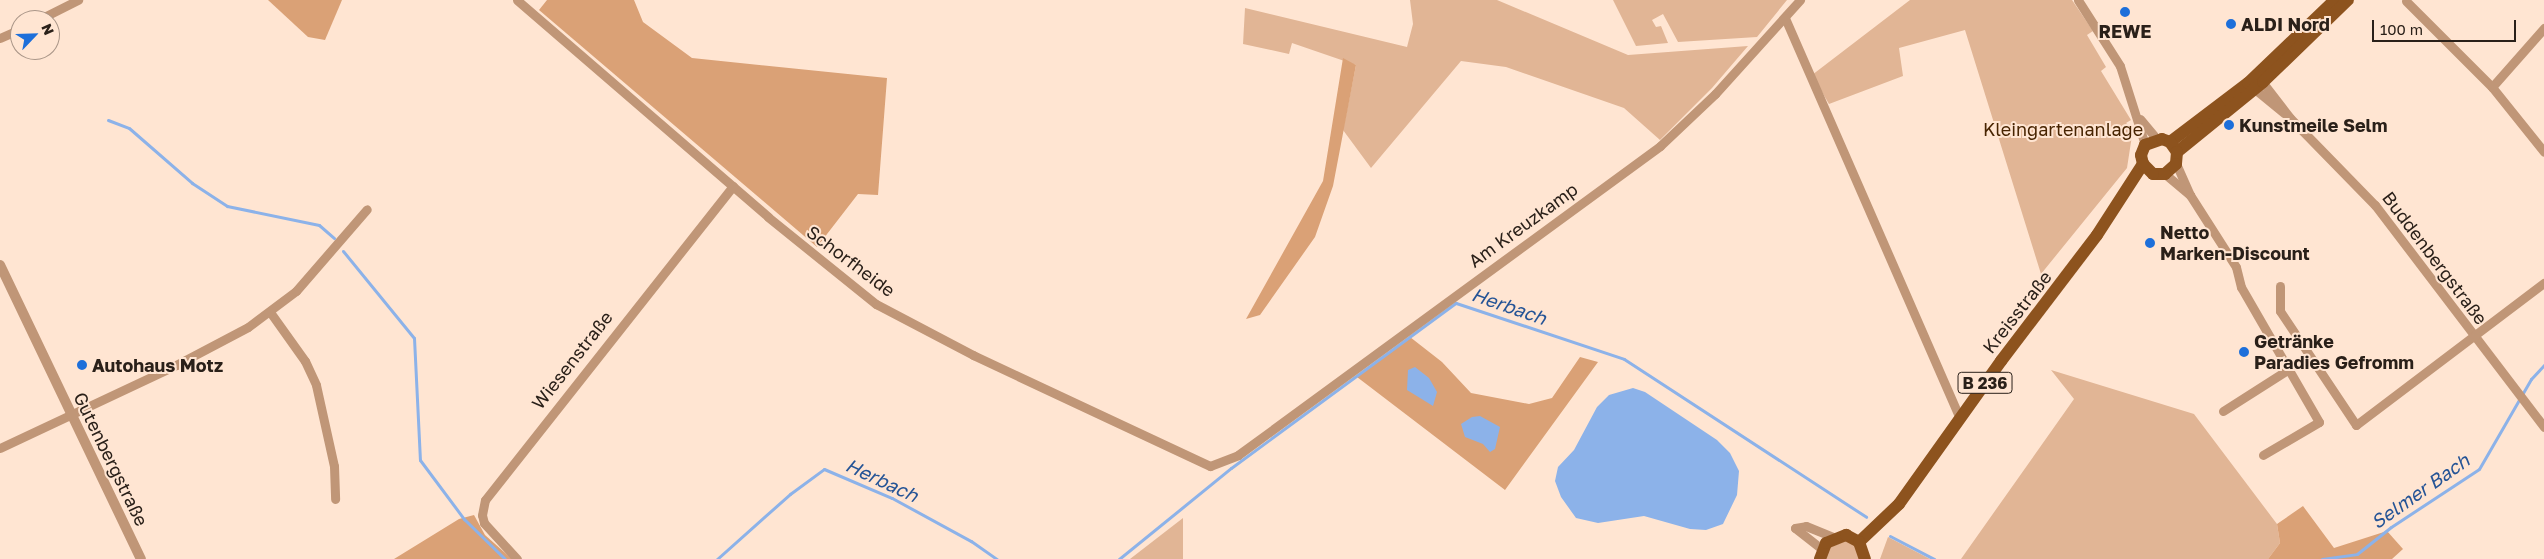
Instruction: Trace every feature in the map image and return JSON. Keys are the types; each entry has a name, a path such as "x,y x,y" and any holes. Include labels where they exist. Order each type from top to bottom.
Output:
{"main road":[{"name":"Kreisstraße","path":"2256,83 2335,0"},
{"name":"Kreisstraße","path":"2126,194 2159,174 2170,149 2256,83 2348,0"},
{"name":"Kreisstraße","path":"1859,542 1899,504 1960,418 2126,194 2143,164 2141,155 2145,145 2170,149"},
{"path":"2143,164 2159,174"},
{"path":"1821,554 1833,538 1846,535 1859,542 1865,559"}],"street":[{"path":"58,10 78,0"},
{"name":"Schorfheide","path":"517,0 733,186 876,304 973,355 1197,462 1218,466"},
{"name":"Am Kreuzkamp","path":"1218,466 1238,455 1660,146 1715,94 1800,0"},
{"path":"2078,0 2112,50 2140,119 2145,145"},
{"path":"2406,1 2492,86 2544,152"},
{"path":"1785,18 1960,418"},
{"path":"2492,86 2544,28"},
{"name":"Buddenbergstraße","path":"2256,83 2375,205 2544,426"},
{"path":"2140,119 2170,149 2190,196 2236,267 2241,287 2319,422 2263,456"},
{"path":"2159,174 2190,196"},
{"name":"Wiesenstraße","path":"517,559 484,523 482,515 485,500 733,186"},
{"path":"0,448 223,341 270,312 296,291 335,249 368,209"},
{"name":"Gutenbergstraße","path":"0,265 141,559"},
{"path":"2280,286 2280,311 2356,425 2473,335 2528,297 2544,283"},
{"path":"270,312 305,361 316,386 334,466 335,499"},
{"path":"2222,411 2289,369"},
{"path":"1821,554 1795,528 1806,526 1833,538"}],"green space":[{"path":"1410,0 1497,0 1628,55 1748,46 1712,88 1660,140 1624,108 1506,67 1461,61 1371,168 1343,130 1356,65 1292,43 1289,54 1243,44 1245,8 1407,47 1413,24"},
{"path":"1613,0 1787,0 1757,37 1678,42 1663,14 1652,20 1656,27 1661,26 1668,43 1636,46"},
{"name":"Kleingartenanlage","path":"1910,0 2072,0 2093,31 2087,35 2106,67 2101,71 2131,120 2126,123 2133,129 2127,168 2041,274 1965,30 1899,48 1903,76 1829,104 1812,75"},
{"path":"2051,370 2194,414 2277,524 2280,543 2268,559 1961,559 2074,399"},
{"path":"1183,518 1183,559 1130,559"},
{"path":"1888,537 1930,559 1880,559"},
{"path":"1845,541 1855,545 1861,559 1826,559 1829,548"}],"shaded area":[{"path":"268,0 342,0 325,40 308,37"},
{"path":"547,0 634,0 643,22 692,58 887,78 878,195 858,194 817,247 539,10"},
{"path":"1343,58 1356,65 1333,186 1315,237 1260,315 1246,319 1323,181"},
{"path":"1410,337 1442,362 1471,393 1529,404 1552,398 1580,357 1598,362 1505,490 1357,377"},
{"path":"2303,506 2334,548 2387,531 2403,549 2392,559 2268,559 2280,543 2277,524"},
{"path":"474,515 485,535 512,559 394,559 459,519"}],"water":[{"path":"1415,367 1429,378 1437,392 1433,406 1407,390 1408,370"},
{"path":"1633,388 1645,392 1717,440 1730,453 1739,471 1737,495 1723,524 1706,530 1690,529 1644,516 1598,523 1576,518 1561,497 1555,481 1558,467 1574,450 1597,407 1609,395"},
{"path":"1480,416 1500,427 1495,449 1490,452 1483,444 1465,437 1461,424 1472,417"}],"waterway":[{"path":"108,120 129,128 192,183 227,206 319,225 334,238"},
{"path":"343,251 414,338 420,460 464,519 505,559"},
{"name":"Herbach","path":"1119,559 1231,468 1456,303 1624,359 1866,517"},
{"name":"Selmer Bach","path":"2322,559 2357,554 2391,527 2479,469 2531,379 2544,365"},
{"name":"Herbach","path":"717,559 790,494 824,469 892,498 971,541 997,559"},
{"name":"Herbach","path":"1890,536 1934,559"}],"place":[{"name":"REWE","path":"2125,12"},
{"name":"ALDI Nord","path":"2231,24"},
{"name":"Kunstmeile Selm","path":"2229,125"},
{"name":"Netto Marken-Discount","path":"2150,243"},
{"name":"Getränke Paradies Gefromm","path":"2244,352"},
{"name":"Autohaus Motz","path":"82,365"}]}
